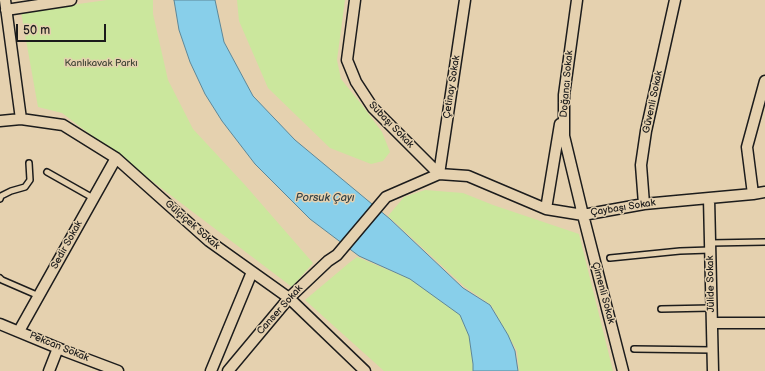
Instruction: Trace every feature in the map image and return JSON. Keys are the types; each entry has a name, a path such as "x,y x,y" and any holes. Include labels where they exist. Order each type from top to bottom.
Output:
{"street":[{"path":"21,119 5,5 71,0"},
{"name":"Subaşı Sokak","path":"355,0 347,60 356,82 373,108 439,174"},
{"name":"Çetinay Sokak","path":"439,174 466,0"},
{"name":"Doğancı Sokak","path":"577,0 564,95 564,136 583,214"},
{"name":"Güvenli Sokak","path":"644,204 641,165 646,131 675,0"},
{"path":"752,194 747,147 765,80"},
{"path":"546,209 564,95"},
{"name":"Gülçiçek Sokak","path":"0,121 21,119 63,125 116,158 209,241 289,298 365,371"},
{"name":"Sedir Sokak","path":"19,331 116,158"},
{"name":"Canser Sokak","path":"228,371 289,298 328,261 337,255 386,197 439,174"},
{"name":"Çaybaşı Sokak","path":"439,174 468,176 546,209 583,214 644,204 765,192"},
{"name":"Jülide Sokak","path":"709,198 713,371"},
{"name":"Çimenli Sokak","path":"583,214 623,371"},
{"path":"212,371 252,272"},
{"path":"712,323 765,322"},
{"name":"Pekcan Sokak","path":"0,324 118,371"},
{"path":"49,371 58,348"}],"lane":[{"path":"0,197 11,191 25,187 30,180 29,163"},
{"path":"47,172 93,198"},
{"path":"610,258 765,242"},
{"path":"0,278 39,296"},
{"path":"661,309 711,308"},
{"path":"634,349 712,350"}],"green space":[{"name":"Kanlıkavak Parkı","path":"107,0 153,0 153,14 168,80 193,129 245,185 313,263 292,287 62,113 38,107 21,12"},
{"path":"237,0 345,0 337,60 341,79 382,132 390,152 383,161 371,164 330,148 268,88 239,21"},
{"path":"425,190 463,193 493,205 579,234 613,371 519,371 517,351 491,305 465,287 388,216 404,197"},
{"path":"357,257 410,279 460,315 469,336 473,371 384,371 305,300"}],"water":[{"name":"Porsuk Çayı","path":"174,0 215,0 224,42 253,96 295,140 390,219 463,288 490,305 508,335 515,351 518,371 473,371 469,336 460,315 410,279 359,256 310,219 255,164 222,121 205,94 190,62 179,30"}]}
